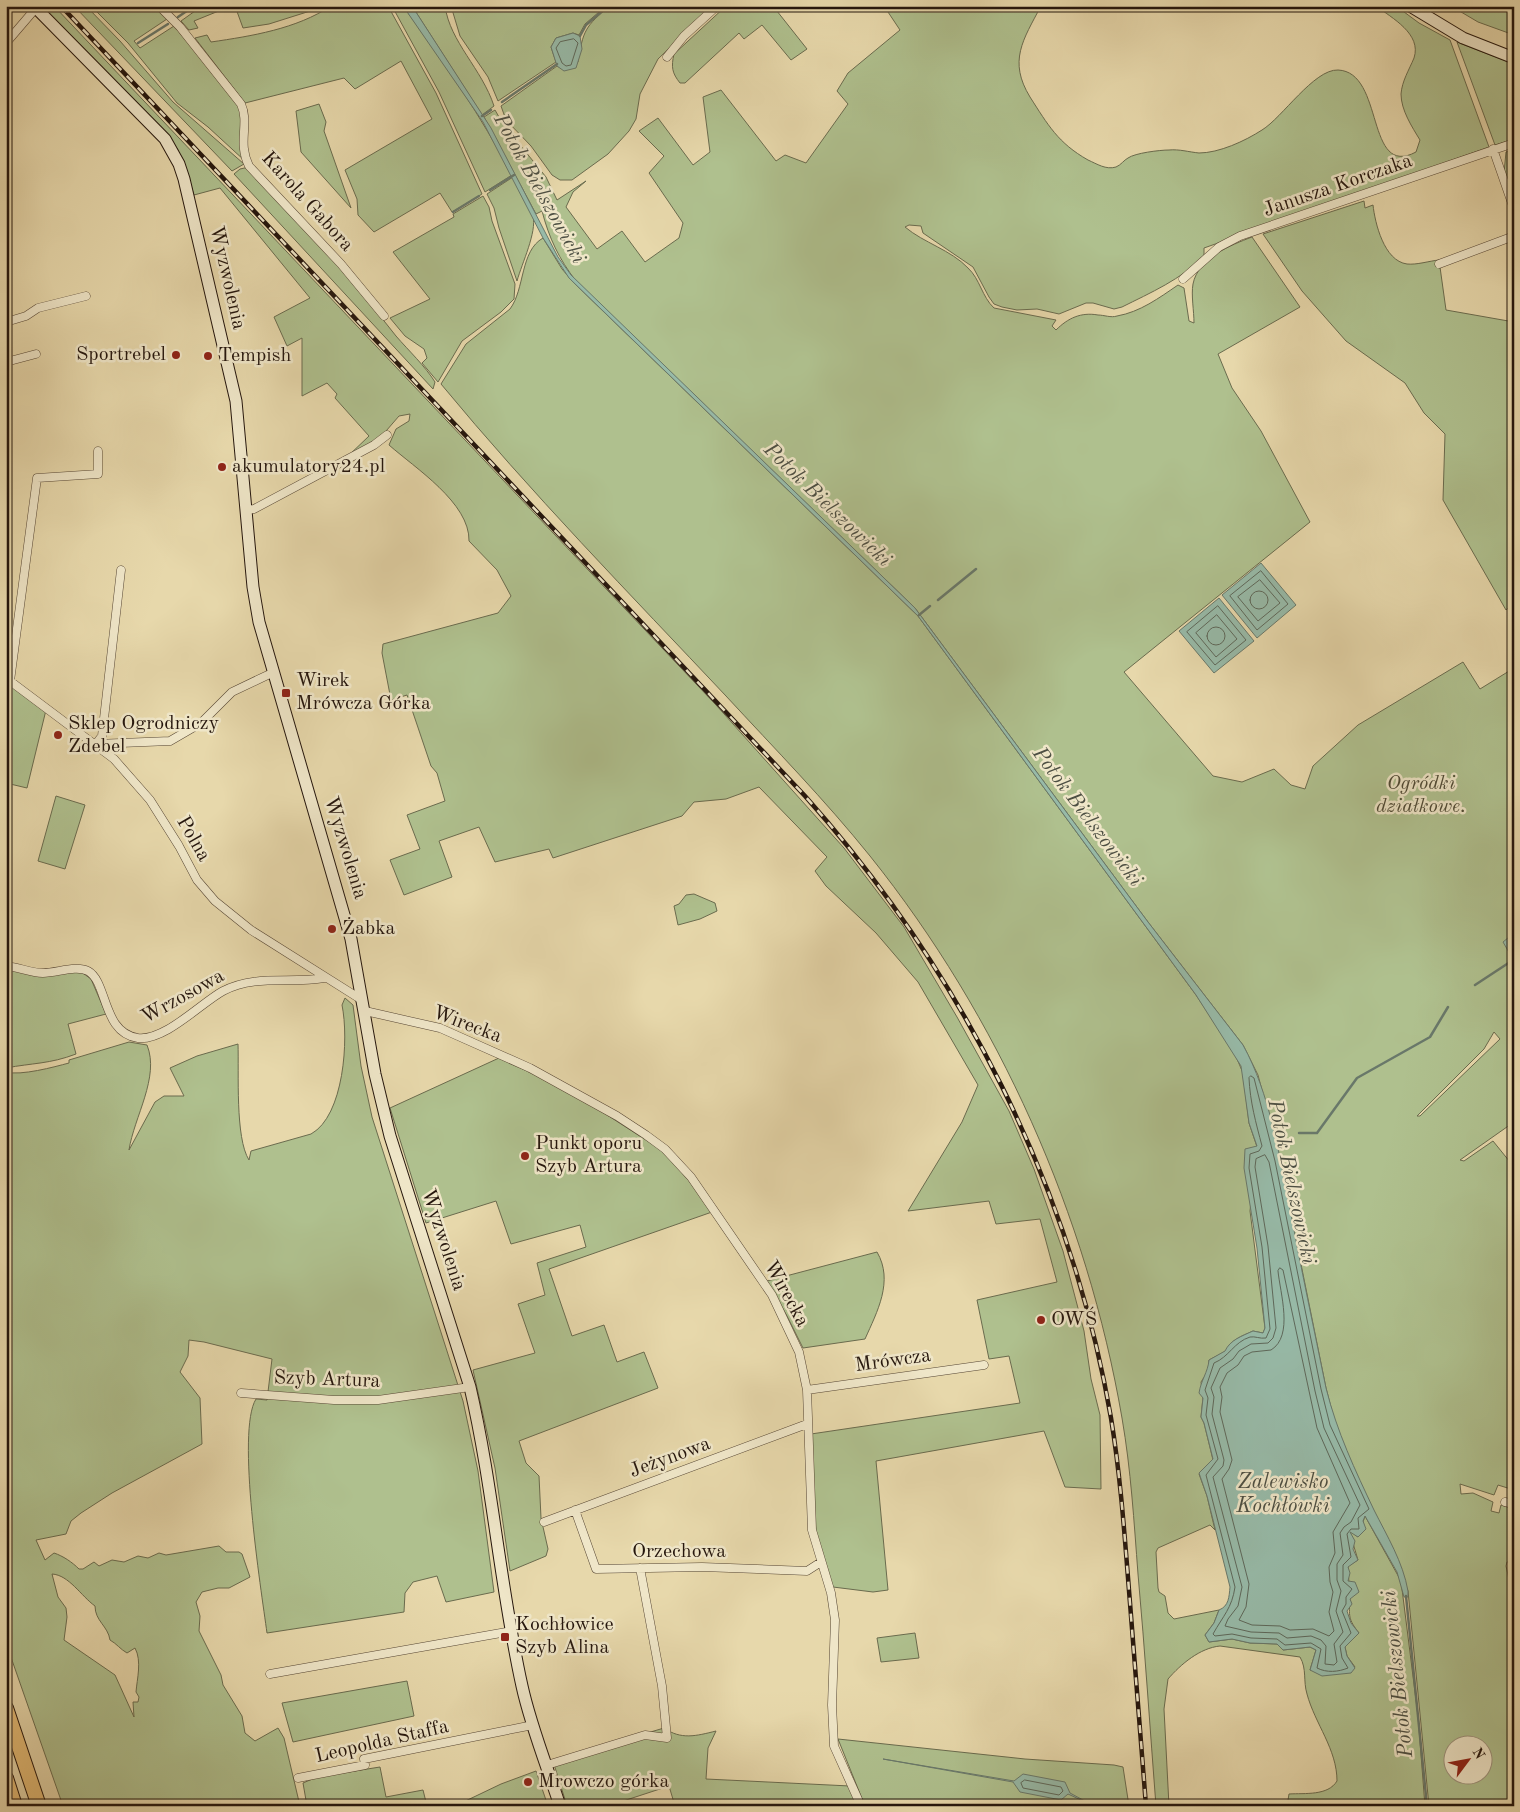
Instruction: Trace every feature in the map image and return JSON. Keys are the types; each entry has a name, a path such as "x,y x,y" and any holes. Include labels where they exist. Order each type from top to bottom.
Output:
{"highway":[{"path":"6,1708 39,1806"},
{"path":"30,1778 44,1806"},
{"path":"6,1779 10,1806"},
{"path":"6,1779 15,1806"}],"street":[{"name":"Karola Gabora","path":"159,6 180,27 241,104 244,116 243,152 249,166 341,264 384,316"},
{"path":"667,57 684,36 717,6"},
{"path":"1410,6 1464,38 1514,58"},
{"path":"6,43 35,7"},
{"name":"Wyzwolenia","path":"35,7 165,139 179,164 236,401 255,602 272,672 342,902 364,1006 375,1074 390,1136 470,1387 480,1430 522,1687 560,1806"},
{"name":"Janusza Korczaka","path":"1183,279 1218,247 1240,236 1367,195 1514,143"},
{"path":"1493,149 1514,209"},
{"path":"1439,264 1514,236"},
{"path":"6,322 26,316 38,308 86,296"},
{"path":"6,362 36,354"},
{"path":"247,510 254,509 374,445 387,434"},
{"path":"8,679 37,478 98,474 98,451"},
{"path":"96,744 102,736 120,570"},
{"path":"96,744 170,741 201,723 232,692 272,672"},
{"name":"Polna","path":"8,679 114,759 150,800 180,846 197,880 215,901 251,930 364,1006"},
{"name":"Wrzosowa","path":"6,966 44,973 82,969 89,972 94,977 108,1010 117,1025 127,1034 137,1038 146,1038 175,1025 223,991 240,984 272,979 324,978"},
{"name":"Wirecka","path":"364,1006 440,1028 530,1068 623,1119 665,1149 701,1190 772,1295 799,1352 807,1390 812,1530 831,1593 835,1620 832,1705 834,1746 861,1806"},
{"name":"Mrówcza","path":"807,1390 984,1365"},
{"name":"Szyb Artura","path":"241,1392 334,1400 378,1400 470,1387"},
{"name":"Jeżynowa","path":"544,1522 807,1424"},
{"path":"1505,1502 1514,1504"},
{"name":"Orzechowa","path":"575,1510 596,1569 702,1568 807,1571 821,1562"},
{"path":"547,1765 645,1735 667,1738 662,1686 640,1568"},
{"path":"270,1674 512,1631"},
{"name":"Leopolda Staffa","path":"298,1778 365,1764 364,1759 533,1725"}],"green space":[{"path":"42,6 54,6 716,705 844,848 904,927 1009,1111 1034,1169 1063,1251 1084,1331 1091,1379 1100,1415 1101,1489 1065,1487 1044,1431 876,1461 888,1590 873,1592 833,1587 816,1536 811,1434 1020,1403 1009,1356 989,1359 977,1300 1057,1282 1040,1219 996,1224 989,1201 908,1211 962,1122 978,1085 918,982 876,933 826,886 815,871 827,857 759,787 726,799 694,802 682,816 553,858 549,849 495,862 479,827 439,841 452,877 404,895 390,860 420,849 407,815 445,801 437,773 431,766 407,695 391,700 382,653 383,644 498,613 511,596 497,570 469,541 467,527 461,513 451,500 426,475 389,445 396,429 409,421 410,414 399,416 380,438 347,457 369,436 335,398 337,394 327,383 302,396 302,338 287,346 274,317 310,298 220,188 194,195 177,148"},
{"path":"74,6 86,6 120,41 173,102 244,164 232,171"},
{"path":"91,6 154,6 167,19 134,41 140,48 174,26 234,98 240,109 245,161 208,127 177,103 128,43"},
{"path":"202,6 231,6 194,21 198,28 189,30 181,21"},
{"path":"235,6 326,6 269,24 243,28"},
{"path":"331,6 388,6 436,93 482,194 452,212 440,193 374,232 358,215 357,199 345,170 432,119 401,61 355,89 344,78 245,103 195,38 207,35 211,42 258,34 288,26"},
{"path":"392,6 403,6 433,47 474,110 512,175 485,192 439,92"},
{"path":"412,6 445,6 453,32 482,80 494,106 482,115"},
{"path":"451,6 606,6 585,24 579,35 573,33 556,38 551,47 556,62 498,101 488,77 460,36"},
{"path":"610,6 713,6 658,59 640,94 636,119 629,131 608,154 572,180 560,180 552,175 531,146 506,120 501,106 557,66 578,62 586,30"},
{"path":"726,6 773,6 807,49 791,60 762,25 744,39 739,33 685,83 680,83 673,70 674,54"},
{"name":"Ogródki działkowe.","path":"884,6 1041,6 1020,51 1020,72 1023,84 1054,133 1078,154 1098,165 1116,167 1131,156 1148,152 1180,150 1199,153 1232,146 1270,124 1319,77 1338,70 1353,75 1363,87 1381,138 1389,151 1400,156 1416,152 1420,140 1410,124 1401,100 1404,80 1414,58 1414,41 1397,21 1376,6 1396,6 1419,23 1450,40 1489,147 1204,248 1204,256 1186,272 1122,307 1114,309 1086,303 1059,314 1037,309 1017,310 1002,307 994,304 973,267 923,233 921,226 909,225 905,227 920,238 954,256 972,272 994,308 1056,320 1052,326 1056,330 1065,322 1080,315 1092,314 1115,317 1134,311 1149,304 1178,285 1184,288 1189,321 1194,323 1193,284 1201,267 1216,254 1252,237 1300,307 1218,354 1232,388 1261,431 1310,522 1124,672 1213,776 1242,782 1274,769 1291,785 1305,789 1313,766 1358,725 1463,662 1480,689 1514,668 1514,1122 1460,1160 1464,1161 1493,1141 1510,1162 1514,1160 1514,1490 1498,1485 1494,1495 1460,1484 1461,1494 1473,1493 1493,1502 1491,1511 1499,1513 1501,1505 1514,1509 1514,1561 1507,1562 1506,1566 1514,1602 1514,1806 1429,1806 1408,1591 1335,1423 1326,1388 1280,1160 1258,1075 1243,1045 1148,922 915,608 576,281 564,265 555,248 542,211 536,214 484,117 495,110 503,124 546,177 557,200 586,181 573,192 566,207 597,249 622,231 645,262 679,238 683,223 649,173 664,156 639,131 658,118 693,165 710,152 703,97 721,90 776,161 785,155 806,163 848,104 837,91 848,73 900,30","holes":["1494,1032 1500,1039 1420,1116 1417,1116 1484,1049"]},
{"path":"1451,6 1514,6 1514,35 1478,22"},
{"path":"1457,42 1514,64 1514,139 1495,145"},
{"path":"319,104 326,122 324,131 351,208 301,152 296,111"},
{"path":"1514,150 1514,200 1504,173 1506,152"},
{"path":"249,167 361,292 396,336 427,370 435,382 433,389 234,174 240,169"},
{"path":"513,177 531,211 534,223 531,239 517,281 494,208 487,194"},
{"path":"483,196 489,207 492,221 515,284 514,299 501,312 462,341 438,382 422,363 427,358 424,349 405,336 390,318 430,299 393,252 454,217 453,214"},
{"path":"1364,201 1365,208 1373,205 1382,240 1392,256 1407,264 1439,260 1446,310 1514,322 1514,603 1506,610 1443,500 1445,434 1424,413 1405,383 1346,341 1302,291 1263,234"},
{"path":"543,238 562,269 574,283 918,616 1196,995 1234,1052 1243,1073 1249,1123 1257,1147 1250,1211 1265,1328 1263,1333 1253,1331 1237,1339 1230,1344 1226,1351 1209,1360 1208,1371 1201,1382 1203,1397 1201,1417 1213,1460 1199,1474 1207,1496 1215,1530 1210,1525 1158,1548 1156,1552 1159,1592 1165,1596 1168,1613 1174,1619 1219,1610 1214,1623 1205,1635 1209,1642 1232,1639 1250,1643 1277,1644 1283,1650 1310,1647 1316,1650 1310,1670 1355,1667 1347,1656 1345,1647 1359,1633 1351,1621 1350,1614 1348,1566 1358,1560 1349,1530 1358,1537 1365,1516 1401,1581 1418,1716 1425,1806 1287,1806 1289,1794 1322,1791 1333,1786 1337,1781 1330,1747 1307,1694 1300,1657 1220,1646 1198,1653 1168,1679 1164,1709 1169,1806 1156,1806 1130,1476 1122,1418 1106,1342 1086,1267 1061,1193 1031,1121 997,1051 959,983 916,918 853,835 781,755 545,504 441,384 466,344 510,309 515,301 530,252"},
{"path":"6,682 46,710 27,788 6,783"},
{"path":"56,796 85,805 65,869 38,861"},
{"path":"694,894 715,903 717,911 700,919 678,925 674,906 679,904 686,895"},
{"path":"6,968 43,976 80,971 91,979 106,1014 68,1024 76,1054 49,1062 6,1068"},
{"path":"345,998 353,1005 361,1066 372,1117 463,1401 478,1471 494,1592 446,1602 437,1576 413,1582 405,1593 404,1612 267,1633 252,1512 248,1443 250,1416 256,1399 267,1400 272,1359 189,1340 188,1356 180,1372 200,1398 202,1444 112,1493 81,1513 71,1521 66,1534 36,1540 45,1560 54,1553 79,1569 83,1569 94,1562 99,1566 112,1560 124,1562 138,1556 148,1558 159,1553 166,1555 219,1546 226,1552 239,1552 242,1554 250,1577 229,1588 218,1588 202,1592 196,1602 200,1616 199,1631 221,1675 223,1685 242,1716 245,1733 255,1741 278,1728 284,1738 300,1806 63,1806 6,1643 6,1072 29,1072 55,1067 69,1063 69,1060 129,1042 147,1045 150,1057 148,1084 129,1150 155,1102 164,1096 184,1096 170,1068 197,1056 238,1044 240,1121 245,1150 249,1160 251,1151 311,1134 322,1125 331,1111 342,1076 345,1037 342,1005","holes":["52,1574 58,1575 69,1582 95,1606 97,1616 107,1631 110,1640 127,1653 135,1648 139,1664 136,1692 139,1697 138,1702 133,1702 134,1717 115,1675 64,1640 67,1617 66,1608 58,1597"]},
{"path":"499,1058 542,1078 604,1113 663,1151 695,1188 712,1212 549,1269 572,1336 604,1325 617,1362 644,1352 658,1388 519,1441 526,1463 539,1476 541,1518 548,1549 546,1556 510,1571 495,1468 473,1370 535,1353 518,1304 545,1295 537,1263 586,1247 580,1225 511,1244 496,1201 426,1223 390,1108"},
{"path":"877,1252 882,1263 884,1285 879,1307 865,1339 803,1348 767,1281"},
{"path":"915,1633 919,1658 881,1662 877,1638"},
{"path":"407,1681 414,1716 293,1742 282,1703"},
{"path":"664,1728 683,1736 716,1731 708,1748 706,1779 850,1786 857,1806 675,1806 669,1786 608,1806 567,1806 553,1761"},
{"path":"838,1739 1025,1759 1123,1767 1129,1806 865,1806"},
{"path":"380,1767 386,1797 423,1790 427,1806 307,1806 303,1783 317,1777"},
{"path":"536,1771 548,1806 455,1806 501,1784"}],"water":[{"name":"Zalewisko Kochłówki","path":"403,6 412,6 491,128 558,257 571,275 915,608 1148,922 1243,1045 1267,1104 1282,1167 1330,1404 1353,1465 1398,1559 1408,1591 1408,1597 1404,1597 1397,1572 1365,1516 1363,1521 1366,1529 1358,1537 1350,1532 1355,1541 1353,1549 1358,1560 1348,1567 1350,1573 1348,1581 1355,1582 1359,1592 1350,1599 1352,1604 1347,1611 1351,1623 1359,1633 1345,1647 1347,1656 1355,1668 1351,1673 1322,1676 1310,1670 1316,1650 1310,1647 1283,1650 1277,1644 1250,1643 1232,1639 1209,1642 1205,1635 1214,1623 1219,1610 1227,1604 1230,1587 1207,1496 1199,1473 1213,1459 1201,1417 1203,1398 1199,1393 1209,1360 1225,1351 1237,1339 1253,1331 1263,1333 1265,1328 1257,1248 1244,1168 1245,1149 1257,1146 1249,1123 1241,1066 1196,995 918,616 569,278 543,238 483,122"},
{"path":"573,33 580,36 582,49 576,68 564,71 557,66 551,47 556,38"},
{"path":"1261,563 1296,605 1257,638 1222,595"},
{"path":"1219,598 1254,641 1214,673 1179,631"},
{"path":"1514,933 1514,961 1503,942"},
{"path":"883,1759 1014,1781 1023,1774 1065,1782 1070,1793 1094,1806 1068,1794 1061,1800 1020,1792 1013,1782"}],"waterway":[{"path":"178,17 194,6"},
{"path":"580,36 586,25 608,6"},
{"path":"138,43 168,24"},
{"path":"502,102 557,64"},
{"path":"482,116 491,110"},
{"path":"490,190 514,175"},
{"path":"453,212 479,196"},
{"path":"938,600 976,569"},
{"path":"919,615 930,606"},
{"path":"1475,985 1510,962"},
{"path":"1299,1133 1317,1133 1357,1078 1430,1037 1448,1007"},
{"name":"Potok Bielszowicki","path":"1406,1596 1427,1806"}],"railway":[{"path":"61,6 805,796 861,863 913,934 960,1009 1001,1086 1038,1165 1068,1248 1093,1332 1111,1418 1120,1487 1146,1806"}],"place":[{"name":"Sportrebel","path":"176,355"},
{"name":"Tempish","path":"208,356"},
{"name":"akumulatory24.pl","path":"222,467"},
{"name":"Wirek Mrówcza Górka","path":"286,693"},
{"name":"Sklep Ogrodniczy Zdebel","path":"58,735"},
{"name":"Żabka","path":"332,929"},
{"name":"Punkt oporu Szyb Artura","path":"525,1156"},
{"name":"OWŚ","path":"1041,1320"},
{"name":"Kochłowice Szyb Alina","path":"505,1637"},
{"name":"Mrowczo górka","path":"528,1782"}]}
